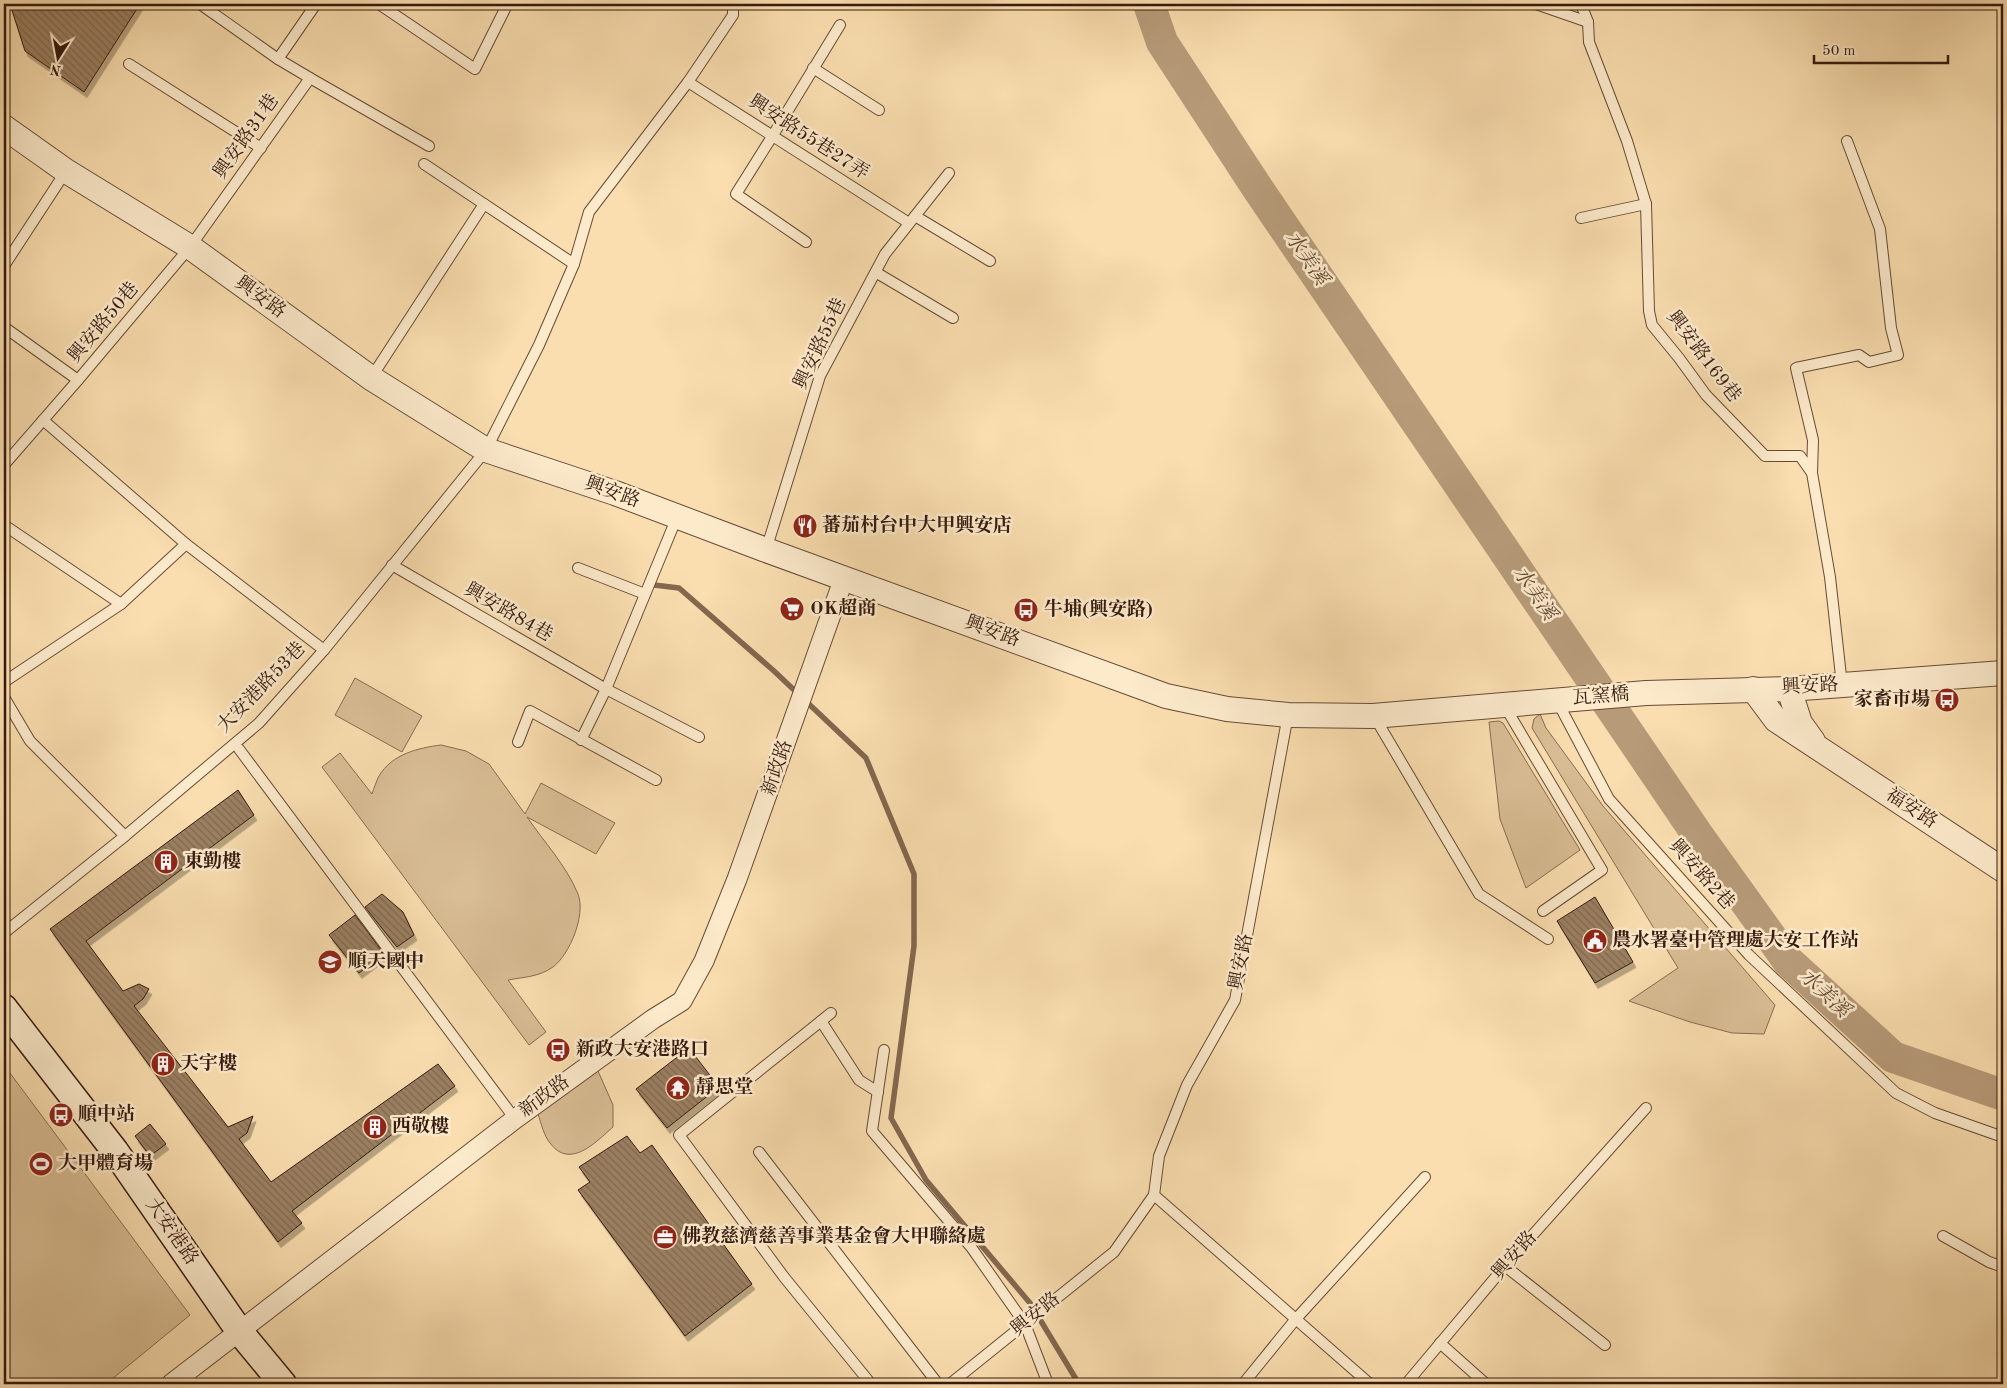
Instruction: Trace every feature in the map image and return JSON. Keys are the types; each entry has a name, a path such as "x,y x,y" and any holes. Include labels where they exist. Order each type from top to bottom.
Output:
{"main road":[{"name":"大安港路","path":"4,1008 115,1151 240,1332 283,1384"}],"street":[{"name":"興安路","path":"4,126 66,170 190,247 371,378 486,450 615,493 1166,696 1227,709 1288,714 1374,716 1556,700"},
{"name":"新政路","path":"170,1384 515,1119 653,1019 682,1001 704,961 737,878 844,578"},
{"name":"興安路","path":"1646,693 1789,689 2003,673"},
{"name":"福安路","path":"1753,689 1776,720 2003,870"},
{"name":"福安路","path":"1789,689 1800,723 1819,748"},
{"name":"瓦窯橋","path":"1556,700 1646,693"}],"lane":[{"path":"200,4 278,59 429,146"},
{"path":"278,59 316,4"},
{"path":"378,4 474,69 505,9"},
{"name":"大安港路53巷","path":"4,933 125,836 259,723 324,650 486,450 539,345 574,264 589,212 688,82 733,15 733,4"},
{"path":"1536,4 1588,22"},
{"name":"興安路169巷","path":"1581,4 1588,22 1589,42 1627,141 1646,204 1649,253 1649,311 1652,325 1706,395 1765,456 1800,456 1812,473"},
{"path":"806,242 736,194 840,25"},
{"path":"129,64 261,148"},
{"path":"813,68 879,110"},
{"name":"興安路31巷","path":"190,247 310,78"},
{"name":"興安路55巷27弄","path":"688,82 912,220 990,261"},
{"path":"1842,686 1830,577 1812,473 1813,440 1796,368 1860,355 1869,362 1898,355 1891,328 1880,229 1847,141"},
{"path":"424,164 574,264"},
{"path":"4,266 66,170"},
{"name":"興安路55巷","path":"766,550 820,376 877,273 885,254 949,173"},
{"path":"371,378 484,204"},
{"path":"1581,218 1646,204"},
{"name":"興安路50巷","path":"4,465 190,247"},
{"path":"877,273 953,318"},
{"path":"4,327 78,380"},
{"path":"42,420 186,544 324,650"},
{"path":"581,740 606,689 677,517"},
{"path":"4,525 122,604"},
{"path":"4,682 122,604 186,544"},
{"name":"興安路84巷","path":"392,566 606,689 699,737"},
{"path":"578,568 645,594"},
{"path":"4,697 30,741 125,836"},
{"name":"興安路2巷","path":"1556,700 1609,799 1749,955 1896,1093 1935,1112 2003,1137"},
{"path":"1504,705 1602,870 1543,911"},
{"path":"518,742 530,711 656,780"},
{"name":"興安路","path":"953,1383 1114,1252 1154,1196 1159,1156 1187,1085 1235,1000 1288,714"},
{"path":"1374,716 1479,894 1548,939"},
{"path":"239,749 515,1119"},
{"path":"831,1013 679,1135 784,1277 871,1384"},
{"path":"820,1021 859,1080 878,1092"},
{"path":"884,1050 872,1131 971,1247 1025,1324 1048,1384"},
{"name":"興安路","path":"1406,1384 1505,1266 1646,1108"},
{"path":"758,1152 938,1384"},
{"path":"1243,1384 1296,1320 1425,1177"},
{"path":"1154,1196 1370,1384"},
{"path":"1943,1236 1989,1262 2003,1266"},
{"path":"1505,1266 1605,1345"},
{"path":"1440,1343 1486,1384"}],"shaded area":[{"path":"355,678 422,716 402,752 335,715"},
{"path":"1540,714 1546,728 1603,806 1775,1005 1764,1034 1732,1033 1690,1022 1629,1001 1678,968 1532,728 1534,719"},
{"path":"1499,721 1503,723 1580,850 1526,888 1500,819 1489,722"},
{"path":"441,745 466,751 489,764 525,814 541,783 615,823 596,854 527,817 567,873 578,894 580,903 575,934 559,961 542,973 508,980 546,1032 529,1045 322,767 340,753 372,794 384,768 398,757 415,750"},
{"name":"大甲體育場","path":"4,1065 190,1315 106,1384 4,1384"},
{"path":"598,1071 613,1105 613,1127 583,1151 566,1154 558,1151 546,1137 538,1114"}],"building":[{"path":"10,4 140,4 84,92 25,51"},
{"path":"238,790 254,815 86,941 123,991 139,984 149,989 143,999 134,1006 228,1127 253,1116 247,1133 239,1139 271,1182 438,1064 455,1086 292,1211 302,1223 278,1242 50,929"},
{"path":"382,894 403,912 414,935 397,947 365,907"},
{"name":"農水署臺中管理處大安工作站","path":"1595,897 1633,962 1595,983 1557,921"},
{"path":"355,915 384,954 359,973 329,935"},
{"name":"靜思堂","path":"689,1048 719,1087 667,1128 636,1089"},
{"path":"150,1124 166,1144 150,1156 135,1136"},
{"name":"佛教慈濟慈善事業基金會大甲聯絡處","path":"627,1136 640,1153 652,1145 752,1284 685,1336 578,1190 590,1182 579,1167"}],"waterway":[{"name":"水美溪","path":"1149,4 1162,42 1258,189 1697,834 1788,961 1893,1057 2003,1095"},
{"path":"654,585 679,588 774,671 866,758 914,874 914,946 891,1118 926,1180 1030,1303 1079,1384"}],"place":[{"name":"蕃茄村台中大甲興安店","path":"805,526"},
{"name":"OK超商","path":"792,609"},
{"name":"牛埔(興安路)","path":"1026,610"},
{"name":"家畜市場","path":"1947,700"},
{"name":"東勤樓","path":"166,862"},
{"name":"農水署臺中管理處大安工作站","path":"1595,941"},
{"name":"順天國中","path":"330,962"},
{"name":"新政大安港路口","path":"558,1050"},
{"name":"天宇樓","path":"163,1064"},
{"name":"靜思堂","path":"678,1088"},
{"name":"順中站","path":"61,1115"},
{"name":"西敬樓","path":"375,1127"},
{"name":"大甲體育場","path":"41,1164"},
{"name":"佛教慈濟慈善事業基金會大甲聯絡處","path":"665,1237"}]}
